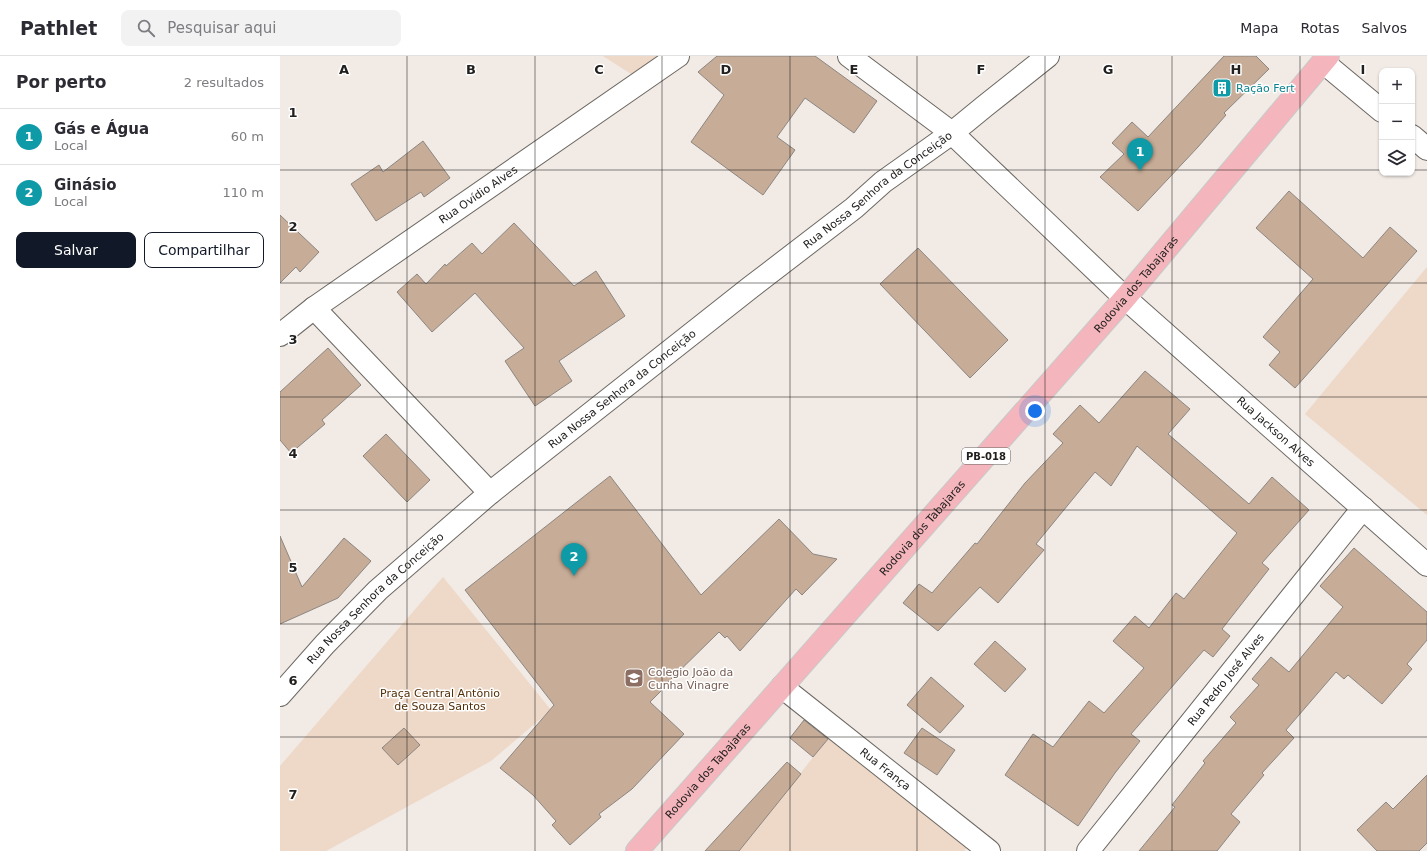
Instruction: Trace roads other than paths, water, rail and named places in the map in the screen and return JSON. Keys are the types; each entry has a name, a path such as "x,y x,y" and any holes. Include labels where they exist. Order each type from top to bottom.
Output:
{"main road":[{"name":"Rodovia dos Tabajaras","path":"637,851 1125,298 1326,59"}],"street":[{"name":"Rua Ovídio Alves","path":"280,336 314,308 678,56"},
{"name":"Rua Jackson Alves","path":"849,56 952,133 1125,298 1427,565"},
{"name":"Rua Nossa Senhora da Conceição","path":"280,695 325,644 378,590 490,493 751,287 854,208 884,182 952,133 1048,56"},
{"path":"1326,59 1379,108"},
{"path":"1415,139 1427,149"},
{"path":"314,308 490,493"},
{"name":"Rua Pedro José Alves","path":"1088,851 1362,508"},
{"name":"Rua França","path":"782,687 989,851"}],"place":[{"name":"Ração Fert","path":"1222,88"},
{"name":"Gás e Água","path":"1140,171"},
{"name":"Ginásio","path":"574,576"},
{"name":"Colegio João da Cunha Vinagre","path":"634,678"}],"park label":[{"name":"Praça Central Antônio de Souza Santos","path":"440,699"}]}
